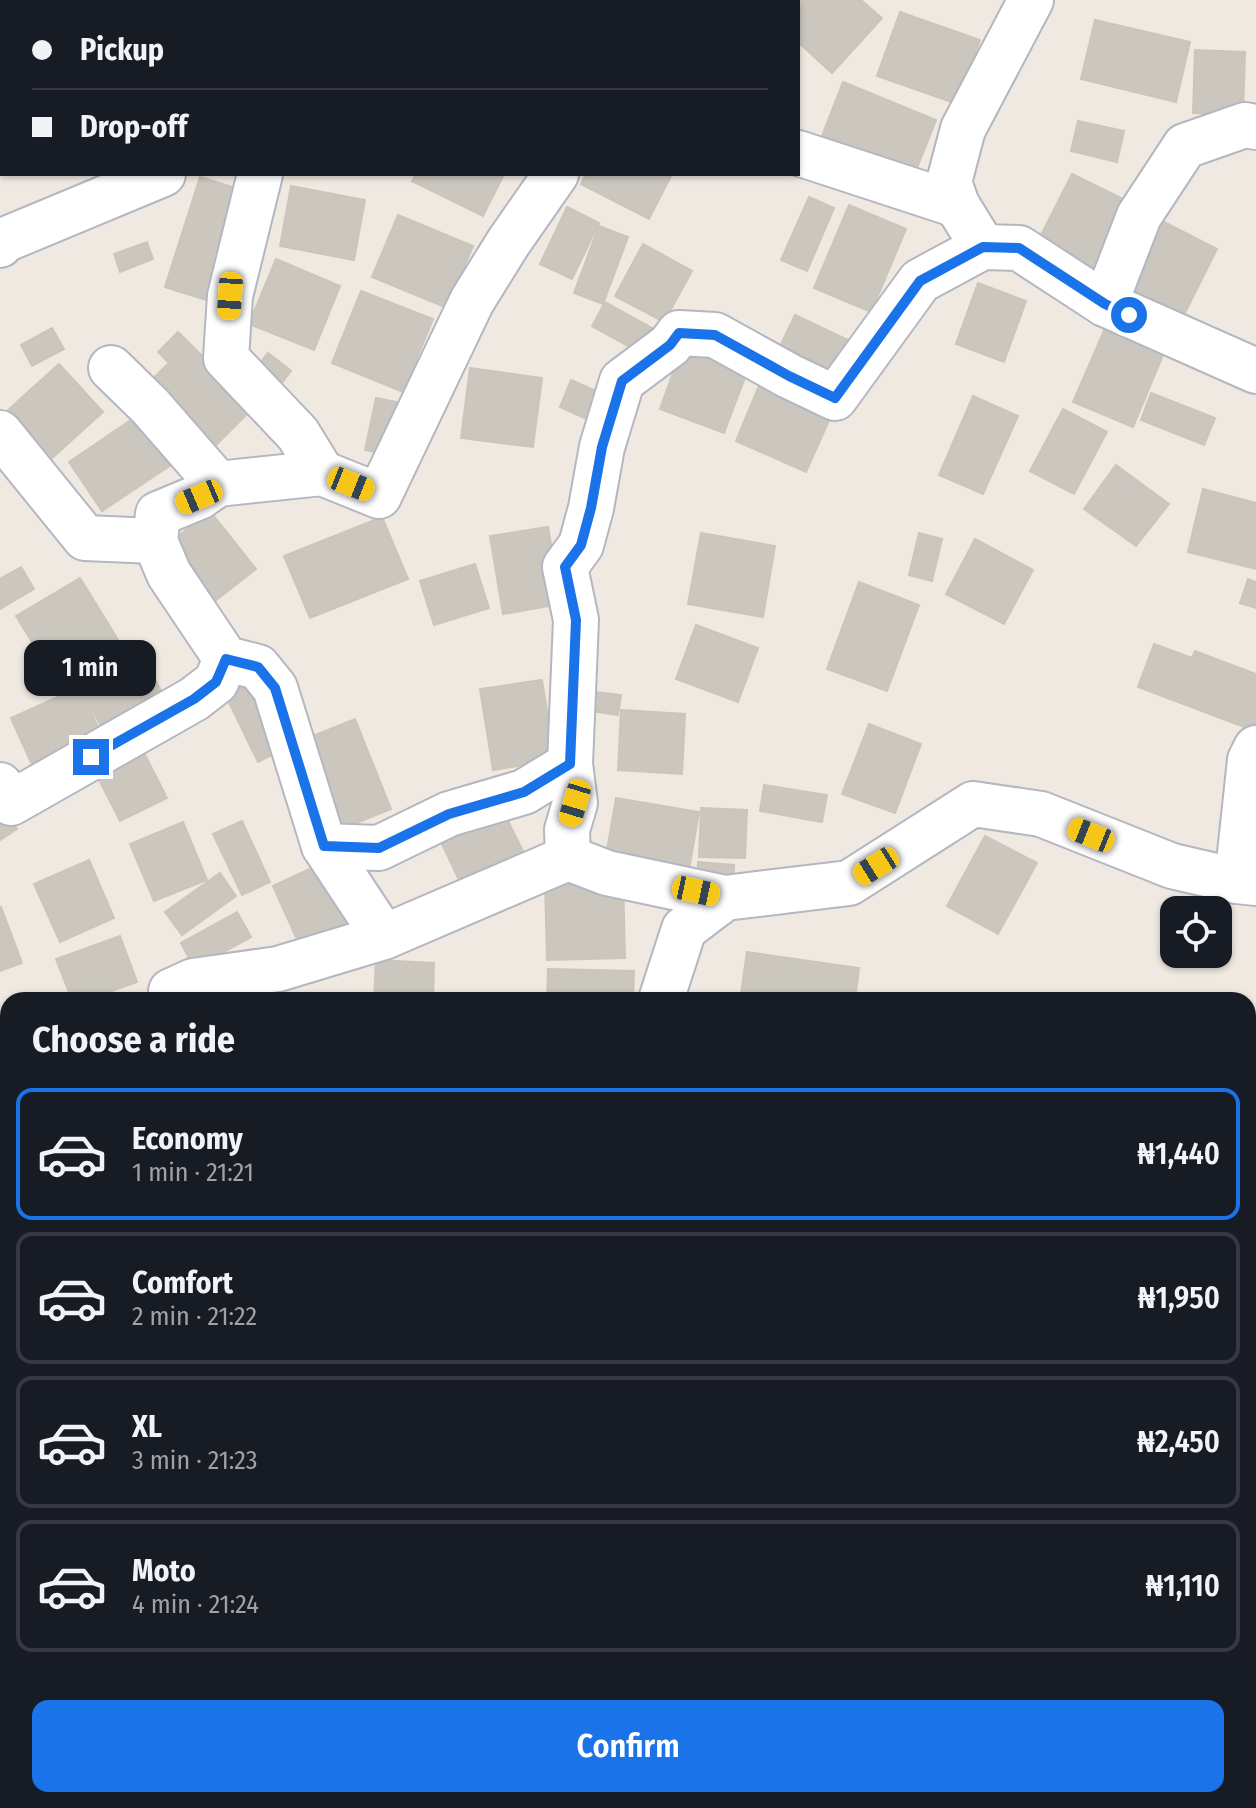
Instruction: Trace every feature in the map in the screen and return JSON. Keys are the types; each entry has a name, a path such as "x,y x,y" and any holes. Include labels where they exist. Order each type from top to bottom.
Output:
{"street":[{"path":"983,247 957,205 949,182 963,129 1031,0"},
{"path":"1105,304 1139,216 1185,146 1245,125 1256,127"},
{"path":"800,154 957,205"},
{"path":"1,239 158,176"},
{"path":"260,176 230,296 226,358 298,434 322,473"},
{"path":"384,937 324,846 275,688 258,667 226,659 169,574 155,541 158,514 199,497 218,484 322,473 379,496 472,301 555,176"},
{"path":"568,858 567,830 575,803 570,764 576,620 565,567 581,545 602,447 622,381 670,345 679,333 715,335 835,398 920,281 983,247 1019,248 1105,304 1256,371"},
{"path":"111,368 150,406 218,484"},
{"path":"0,433 85,538 155,541"},
{"path":"0,785 11,803 194,699 216,682 226,659"},
{"path":"171,992 193,981 278,969 384,937 568,858 607,873 725,898 849,883 973,804 1041,814 1142,856 1247,882 1250,760 1256,748"},
{"path":"324,846 379,848 449,814 524,792 570,764"},
{"path":"664,992 684,929 725,898"}],"building":[{"path":"800,0 861,0 882,18 832,73 800,44"},
{"path":"900,12 980,40 957,104 877,76"},
{"path":"1095,20 1190,42 1176,102 1081,79"},
{"path":"1195,50 1245,52 1243,115 1193,113"},
{"path":"843,82 936,120 915,173 822,136"},
{"path":"1078,121 1124,131 1117,162 1071,151"},
{"path":"1072,174 1129,202 1095,270 1038,241"},
{"path":"415,176 503,176 483,216 412,181"},
{"path":"585,176 671,176 649,219 581,184"},
{"path":"200,177 251,193 216,303 165,287"},
{"path":"291,186 365,200 354,260 280,246"},
{"path":"809,197 834,208 807,271 781,260"},
{"path":"849,205 906,229 871,312 814,288"},
{"path":"567,207 599,223 572,279 540,264"},
{"path":"398,215 473,246 447,308 372,277"},
{"path":"1160,220 1217,249 1181,321 1124,292"},
{"path":"599,226 628,237 603,304 574,293"},
{"path":"147,242 153,259 120,272 114,254"},
{"path":"643,244 692,271 664,322 615,296"},
{"path":"276,259 340,286 314,350 249,324"},
{"path":"978,283 1026,301 1004,362 956,344"},
{"path":"361,291 433,319 403,392 332,363"},
{"path":"605,302 659,332 646,356 592,326"},
{"path":"795,315 850,341 828,387 773,361"},
{"path":"1106,326 1165,350 1133,427 1073,402"},
{"path":"52,328 64,349 32,366 21,345"},
{"path":"178,332 254,407 212,449 147,384 169,363 158,352"},
{"path":"682,348 747,372 724,433 660,409"},
{"path":"268,353 291,371 278,388 255,370"},
{"path":"59,364 103,412 51,459 7,411"},
{"path":"470,368 542,378 533,447 461,438"},
{"path":"763,376 835,407 806,472 736,441"},
{"path":"571,380 616,400 604,427 560,407"},
{"path":"1151,393 1215,418 1204,445 1141,420"},
{"path":"973,396 1018,416 983,494 939,475"},
{"path":"376,398 407,404 397,456 365,450"},
{"path":"1063,409 1107,432 1074,494 1030,471"},
{"path":"137,416 171,465 102,511 69,462"},
{"path":"1116,465 1169,504 1136,546 1084,509"},
{"path":"1203,489 1256,503 1256,569 1188,552"},
{"path":"210,511 256,569 206,608 160,551"},
{"path":"382,517 408,579 310,618 284,556"},
{"path":"548,527 561,604 503,614 490,536"},
{"path":"701,533 775,546 763,617 688,604"},
{"path":"919,533 942,539 932,581 909,575"},
{"path":"975,539 1033,570 1004,624 946,594"},
{"path":"475,564 489,608 434,625 420,581"},
{"path":"21,567 34,589 0,609 0,579"},
{"path":"80,578 120,643 57,682 16,616"},
{"path":"1248,579 1256,582 1256,608 1240,603"},
{"path":"859,582 919,605 887,691 827,669"},
{"path":"696,625 758,648 738,702 676,679"},
{"path":"1154,644 1192,658 1195,651 1256,674 1255,731 1138,687"},
{"path":"141,654 169,705 107,737 80,687"},
{"path":"253,680 286,748 258,762 225,694"},
{"path":"542,680 555,760 493,770 480,689"},
{"path":"80,687 102,736 33,767 11,718"},
{"path":"595,692 621,695 618,715 592,711"},
{"path":"621,710 685,714 682,774 618,770"},
{"path":"355,719 391,809 334,832 298,742"},
{"path":"869,724 921,744 895,813 842,794"},
{"path":"137,739 167,798 120,821 90,762"},
{"path":"764,785 827,795 822,822 760,811"},
{"path":"616,798 699,812 688,876 605,862"},
{"path":"498,801 529,863 465,893 436,831"},
{"path":"0,802 17,829 0,840"},
{"path":"701,808 747,810 745,858 699,857"},
{"path":"242,821 270,882 242,895 213,834"},
{"path":"183,822 207,880 154,901 130,844"},
{"path":"985,836 1037,863 998,934 947,906"},
{"path":"89,860 114,918 60,942 34,884"},
{"path":"698,862 734,865 733,885 697,882"},
{"path":"320,864 351,932 304,955 273,886"},
{"path":"220,873 236,896 182,935 165,912"},
{"path":"623,880 625,958 547,960 545,881"},
{"path":"0,908 22,963 0,971"},
{"path":"237,912 251,937 194,968 181,943"},
{"path":"120,936 137,982 109,992 69,992 56,959"},
{"path":"747,952 859,968 856,992 741,992"},
{"path":"376,960 434,963 433,992 374,992"},
{"path":"548,969 634,971 633,992 547,992"}],"route":[{"path":"91,757 194,699 216,682 226,659 258,667 275,688 324,846 379,848 449,814 524,792 570,764 576,620 565,567 581,545 602,447 622,381 670,345 679,333 715,335 835,398 920,281 983,247 1019,248 1105,304 1129,315"}]}
